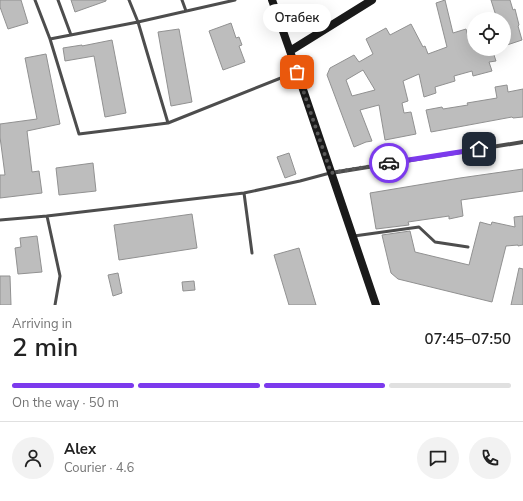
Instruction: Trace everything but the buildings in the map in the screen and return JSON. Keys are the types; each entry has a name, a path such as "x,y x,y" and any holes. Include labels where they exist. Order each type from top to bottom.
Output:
{"street":[{"path":"272,0 376,305"},
{"path":"290,50 372,0"},
{"path":"331,173 523,142"}],"lane":[{"path":"35,0 50,40 80,134 168,123 297,72"},
{"path":"58,0 71,35"},
{"path":"129,0 138,22 168,123"},
{"path":"182,0 186,11"},
{"path":"50,40 235,0"},
{"path":"0,220 244,193 331,173"},
{"path":"244,193 252,253"},
{"path":"47,216 60,276 55,305"},
{"path":"353,236 419,227 435,242 468,247"}],"way so far":[{"path":"297,72 331,173 389,163"}],"place":[{"name":"Отабек","path":"297,72"}],"route":[{"path":"389,163 479,149"}]}
